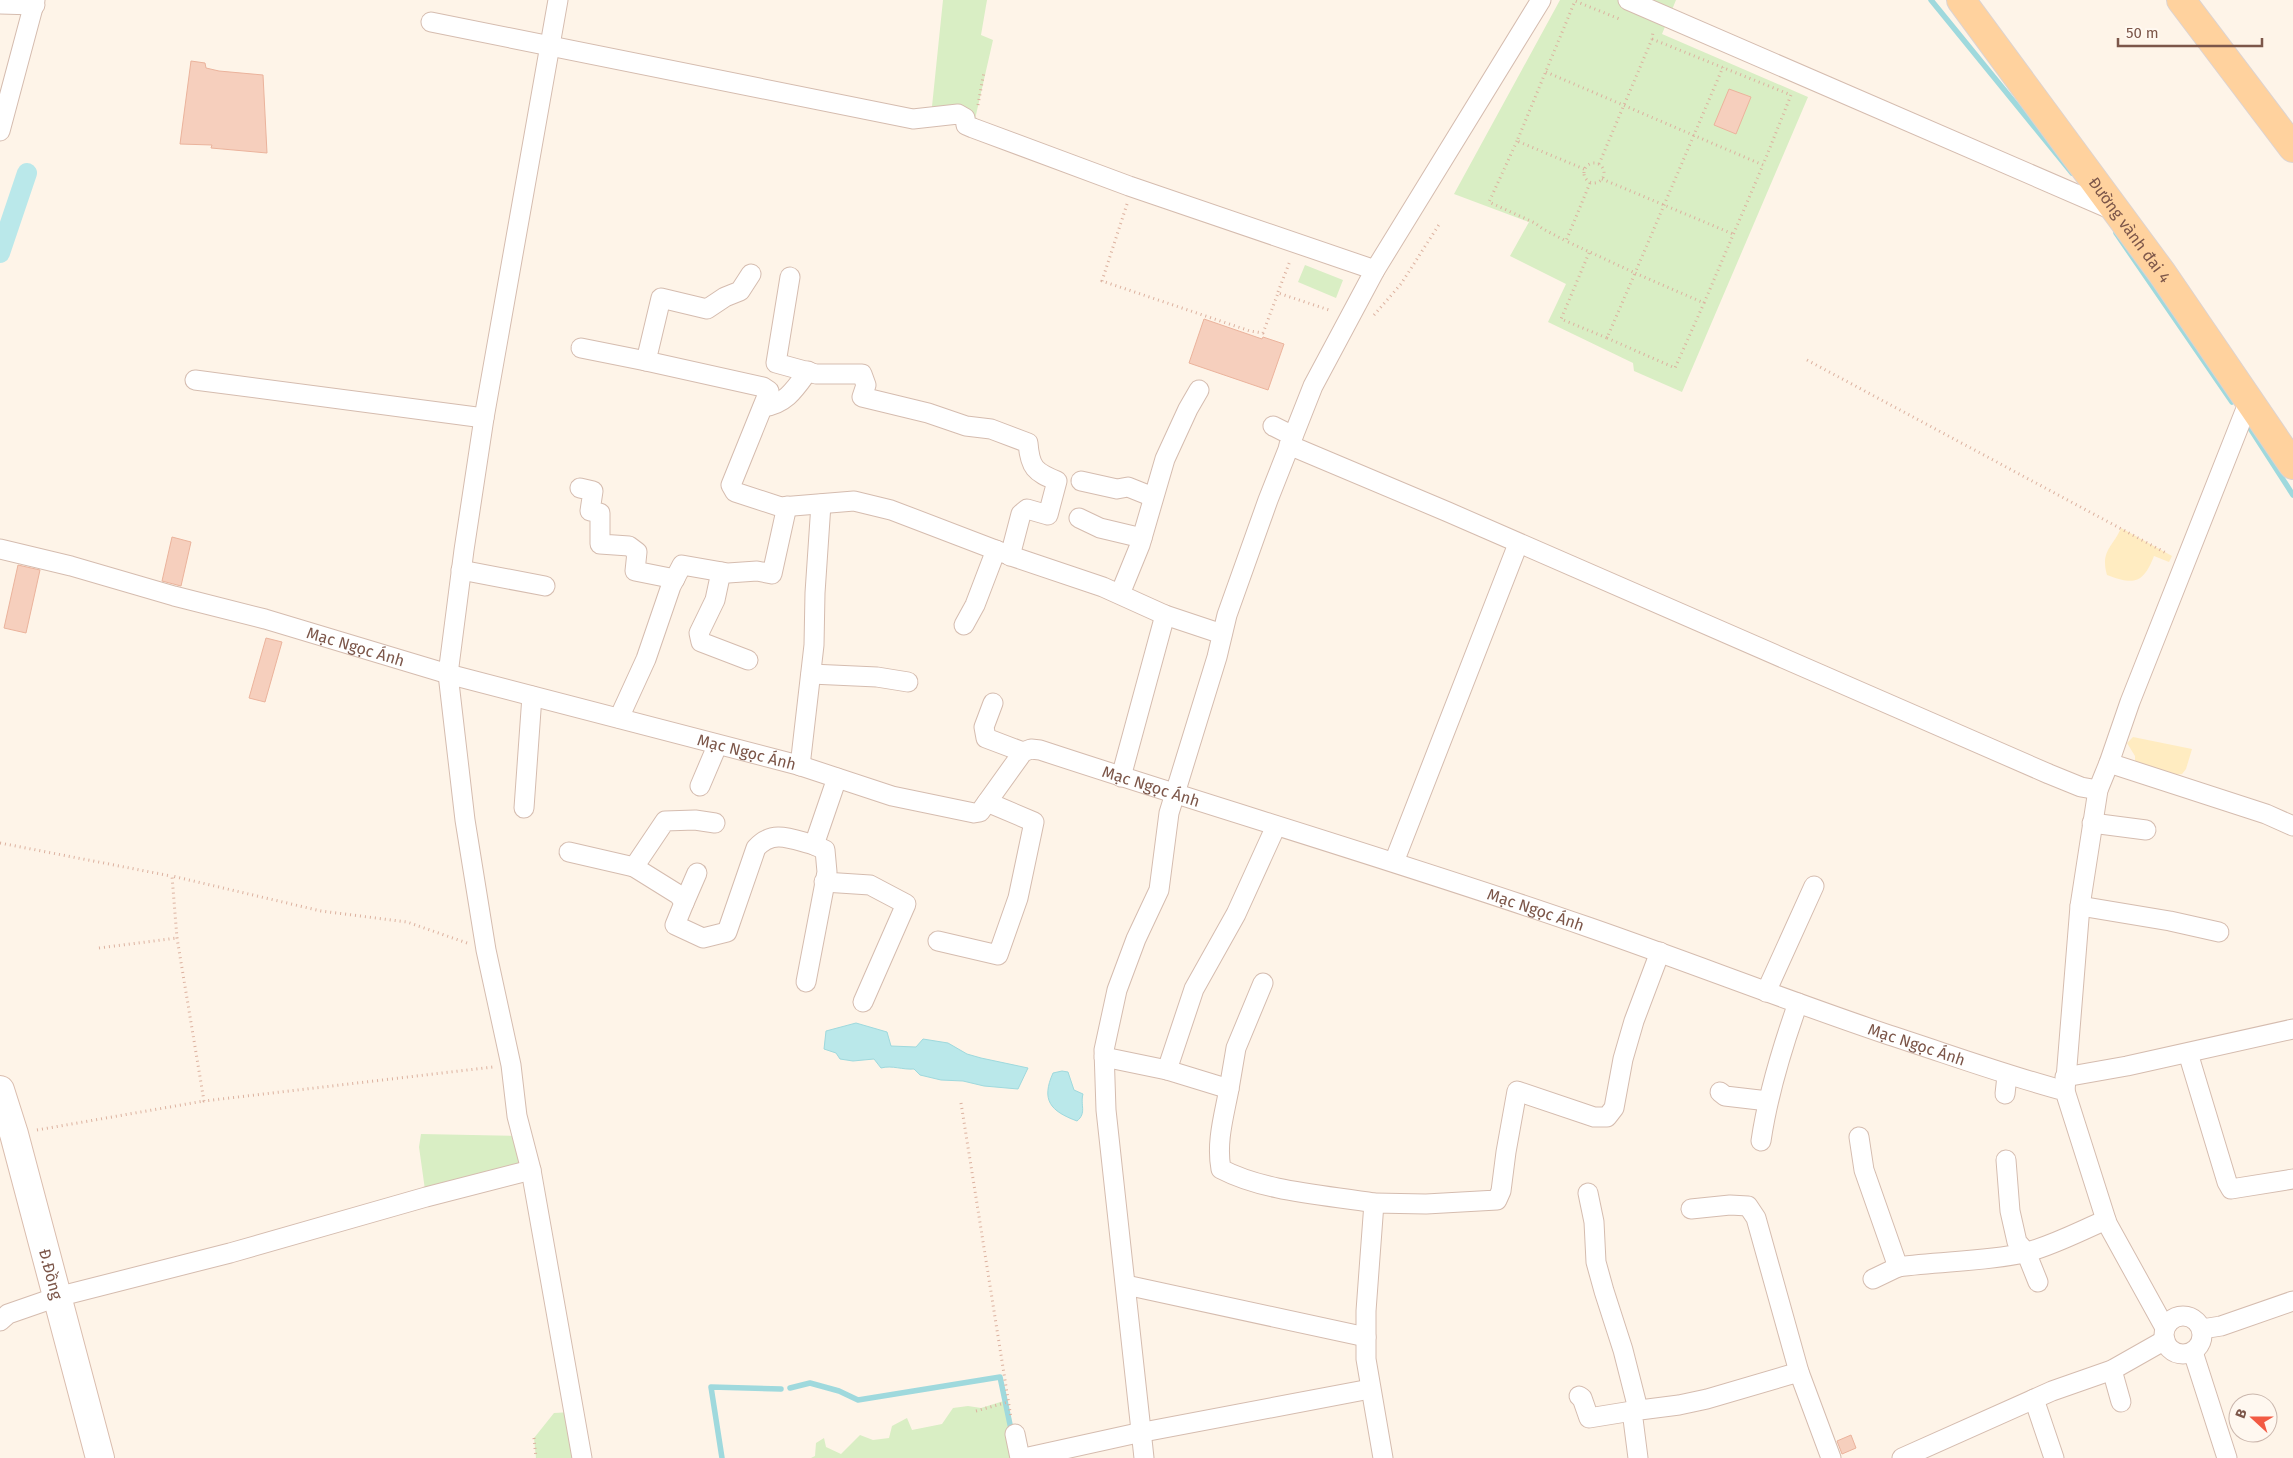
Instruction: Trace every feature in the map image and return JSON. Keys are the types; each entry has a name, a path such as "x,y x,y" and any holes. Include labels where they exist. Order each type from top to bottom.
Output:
{"main road":[{"name":"Đường vành đai 4","path":"1961,0 2117,212 2293,465"},
{"path":"2181,0 2293,148"}],"street":[{"path":"558,0 484,418 461,570 448,674 465,820 486,950 512,1065 517,1116 531,1170 582,1458"},
{"path":"1144,1458 1106,1110 1104,1057 1107,1031 1117,990 1136,939 1159,890 1169,812 1241,575 1340,314 1375,270 1541,0"},
{"path":"1628,0 2117,212"},
{"path":"0,4 35,3 0,132"},
{"path":"430,22 913,119 958,114 965,118 966,124 973,128 1129,186 1375,270"},
{"path":"646,361 661,298 707,309 725,296 740,291 751,274"},
{"path":"790,277 776,362 816,374 862,374 866,385 862,397 928,413 966,426 991,429 1008,442 1028,443 1032,466 1040,474 1057,481 1048,515 1027,509 1021,514 1003,553 964,625"},
{"path":"581,348 763,386 769,391 731,485 734,492 781,507 854,501 891,510 1003,553 1120,594 1165,615 1222,634"},
{"path":"763,407 777,405 793,393 808,371"},
{"path":"195,380 484,418"},
{"path":"1120,594 1142,538 1166,459 1188,409 1199,390"},
{"path":"1902,1458 2034,1399 2112,1370 2165,1334 2173,1319 2184,1316 2195,1320 2202,1329 2201,1342 2193,1352 2182,1355 2171,1350 2165,1334 2106,1220 2065,1084 2080,906 2098,790 2184,563 2249,400"},
{"path":"1273,426 1291,441 1518,544 2049,774 2098,790"},
{"path":"1080,481 1117,489 1128,487 1153,497"},
{"path":"580,488 593,490 590,511 600,513 600,544 629,546 637,552 635,571 675,579"},
{"path":"800,766 811,674 821,504"},
{"path":"619,718 646,659 675,579 682,565 721,572 757,571 772,574 788,506"},
{"path":"1079,518 1100,528 1142,538"},
{"path":"1394,862 1518,544"},
{"name":"Mạc Ngọc Ánh","path":"0,549 71,566 174,596 264,619 448,674 619,718 717,746 800,766 892,796 976,813 980,812 1023,752 1031,749 1040,750 1394,862 1660,952 1798,1003 2006,1085 2065,1084"},
{"path":"461,570 545,586"},
{"path":"721,572 715,600 699,633 701,642 748,660"},
{"path":"1121,777 1165,615"},
{"path":"811,674 877,677 908,682"},
{"path":"524,808 532,696"},
{"path":"993,703 984,727 986,738 1023,752"},
{"path":"700,786 717,746"},
{"path":"2108,763 2266,814 2293,826"},
{"path":"814,845 837,778"},
{"path":"938,941 998,955 1018,898 1034,822 987,802"},
{"path":"634,867 665,821 696,820 714,823"},
{"path":"2092,823 2146,830"},
{"path":"1167,1070 1194,988 1236,914 1276,826"},
{"path":"697,874 675,925 703,938 727,932 756,848 763,840 774,836 814,845 825,850 827,872 806,982"},
{"path":"569,852 634,867 679,895 684,903"},
{"path":"824,882 870,886 906,904 863,1002"},
{"path":"1766,992 1814,886"},
{"path":"2080,906 2170,920 2219,932"},
{"path":"1263,983 1240,1037 1220,1139 1219,1156 1222,1169 1235,1176 1280,1188 1374,1203 1426,1204 1498,1200 1516,1091 1594,1117 1607,1117 1614,1108 1623,1059 1634,1021 1660,952"},
{"path":"1761,1141 1768,1101 1783,1045 1798,1003"},
{"path":"2065,1084 2293,1029"},
{"path":"2188,1053 2227,1182 2231,1189 2293,1178"},
{"path":"1104,1057 1167,1070 1229,1089"},
{"name":"Đ.Đồng","path":"0,1090 14,1134 43,1250 100,1458"},
{"path":"1720,1092 1725,1096 1768,1101"},
{"path":"1859,1138 1864,1170 1898,1267"},
{"path":"2006,1160 2006,1178 2017,1242 2026,1252 2038,1282"},
{"path":"0,1321 8,1314 57,1297 230,1253 426,1197 531,1170"},
{"path":"1588,1193 1594,1222 1596,1262 1623,1350 1635,1410 1638,1458"},
{"path":"1374,1203 1366,1311 1366,1358 1383,1458"},
{"path":"1691,1208 1730,1205 1748,1206 1758,1227 1799,1372 1830,1458"},
{"path":"1873,1279 1898,1267 1976,1260 2026,1252 2063,1239 2106,1220"},
{"path":"1126,1285 1366,1337"},
{"path":"2202,1329 2220,1326 2293,1301"},
{"path":"2193,1352 2227,1458"},
{"path":"2112,1370 2120,1402"},
{"path":"1579,1396 1582,1398 1589,1418 1708,1399 1799,1372"},
{"path":"1024,1458 1141,1433 1370,1389"},
{"path":"2034,1399 2054,1458"},
{"path":"1015,1434 1020,1458"}],"path":[{"path":"1628,22 1575,1 1517,141 1489,202 1535,223 1589,253 1704,303"},
{"path":"1599,164 1655,33 1646,29"},
{"path":"1589,253 1561,318 1675,368 1763,165 1791,95 1652,38"},
{"path":"1607,338 1723,67"},
{"path":"973,128 984,72"},
{"path":"1546,72 1763,165"},
{"path":"1517,141 1584,169"},
{"path":"1584,169 1589,164 1599,164"},
{"path":"1584,169 1585,179 1590,183 1597,183 1602,179 1604,172 1599,164"},
{"path":"1602,179 1733,234"},
{"path":"1566,241 1590,183"},
{"path":"1130,196 1102,281 1250,331 1263,333 1293,253"},
{"path":"1372,317 1401,284 1440,223"},
{"path":"1278,292 1340,314"},
{"path":"1336,302 1340,314"},
{"path":"1807,360 2184,563"},
{"path":"0,843 172,876 320,911 407,922 486,950"},
{"path":"172,876 177,938 204,1101"},
{"path":"99,948 177,938"},
{"path":"14,1134 204,1101 512,1065"},
{"path":"961,1103 1007,1401 976,1410"},
{"path":"534,1438 536,1458"}],"green space":[{"path":"943,0 987,0 981,35 993,40 973,128 931,116"},
{"path":"1560,0 1676,0 1662,34 1808,97 1682,392 1634,371 1633,363 1548,322 1566,284 1510,256 1529,222 1454,194"},
{"path":"1305,265 1343,280 1336,298 1298,282"},
{"path":"421,1134 522,1136 531,1170 426,1197 419,1147"},
{"path":"1007,1400 1020,1458 811,1458 815,1456 816,1443 824,1438 826,1447 841,1454 860,1435 873,1440 889,1438 892,1426 907,1418 912,1430 942,1424 953,1408 968,1406 981,1408"},
{"path":"572,1412 582,1458 536,1458 534,1438 554,1413"}],"sand":[{"path":"2121,528 2172,556 2169,562 2154,556 2146,572 2136,580 2124,580 2107,575 2105,567 2106,555"},
{"path":"2133,737 2192,749 2186,769 2182,774 2173,775 2135,762 2135,756 2127,743"}],"water":[{"path":"856,1023 887,1032 891,1046 916,1047 923,1039 948,1043 967,1054 1028,1068 1018,1089 984,1086 920,1075 914,1069 881,1068 874,1059 853,1061 840,1059 836,1053 824,1049 826,1031"},
{"path":"1068,1072 1074,1090 1083,1094 1083,1112 1077,1121 1054,1109 1048,1097 1049,1082 1053,1073"}],"building":[{"path":"191,61 205,63 206,68 219,71 263,75 267,153 211,148 212,145 180,144"},
{"path":"1729,89 1751,97 1736,134 1714,125"},
{"path":"1204,319 1262,339 1263,337 1284,344 1268,390 1189,363"},
{"path":"172,537 191,542 181,586 162,581"},
{"path":"18,565 40,570 26,633 4,628"},
{"path":"266,638 282,642 265,702 249,698"},
{"path":"1851,1435 1856,1448 1842,1454 1837,1441"}],"waterway":[{"path":"1931,0 2072,173"},
{"path":"0,253 27,173"},
{"path":"2116,233 2232,402"},
{"path":"2246,422 2293,495"},
{"path":"790,1388 810,1383 839,1391 858,1400 1000,1377 1012,1434"},
{"path":"722,1458 711,1387 781,1389"}]}
